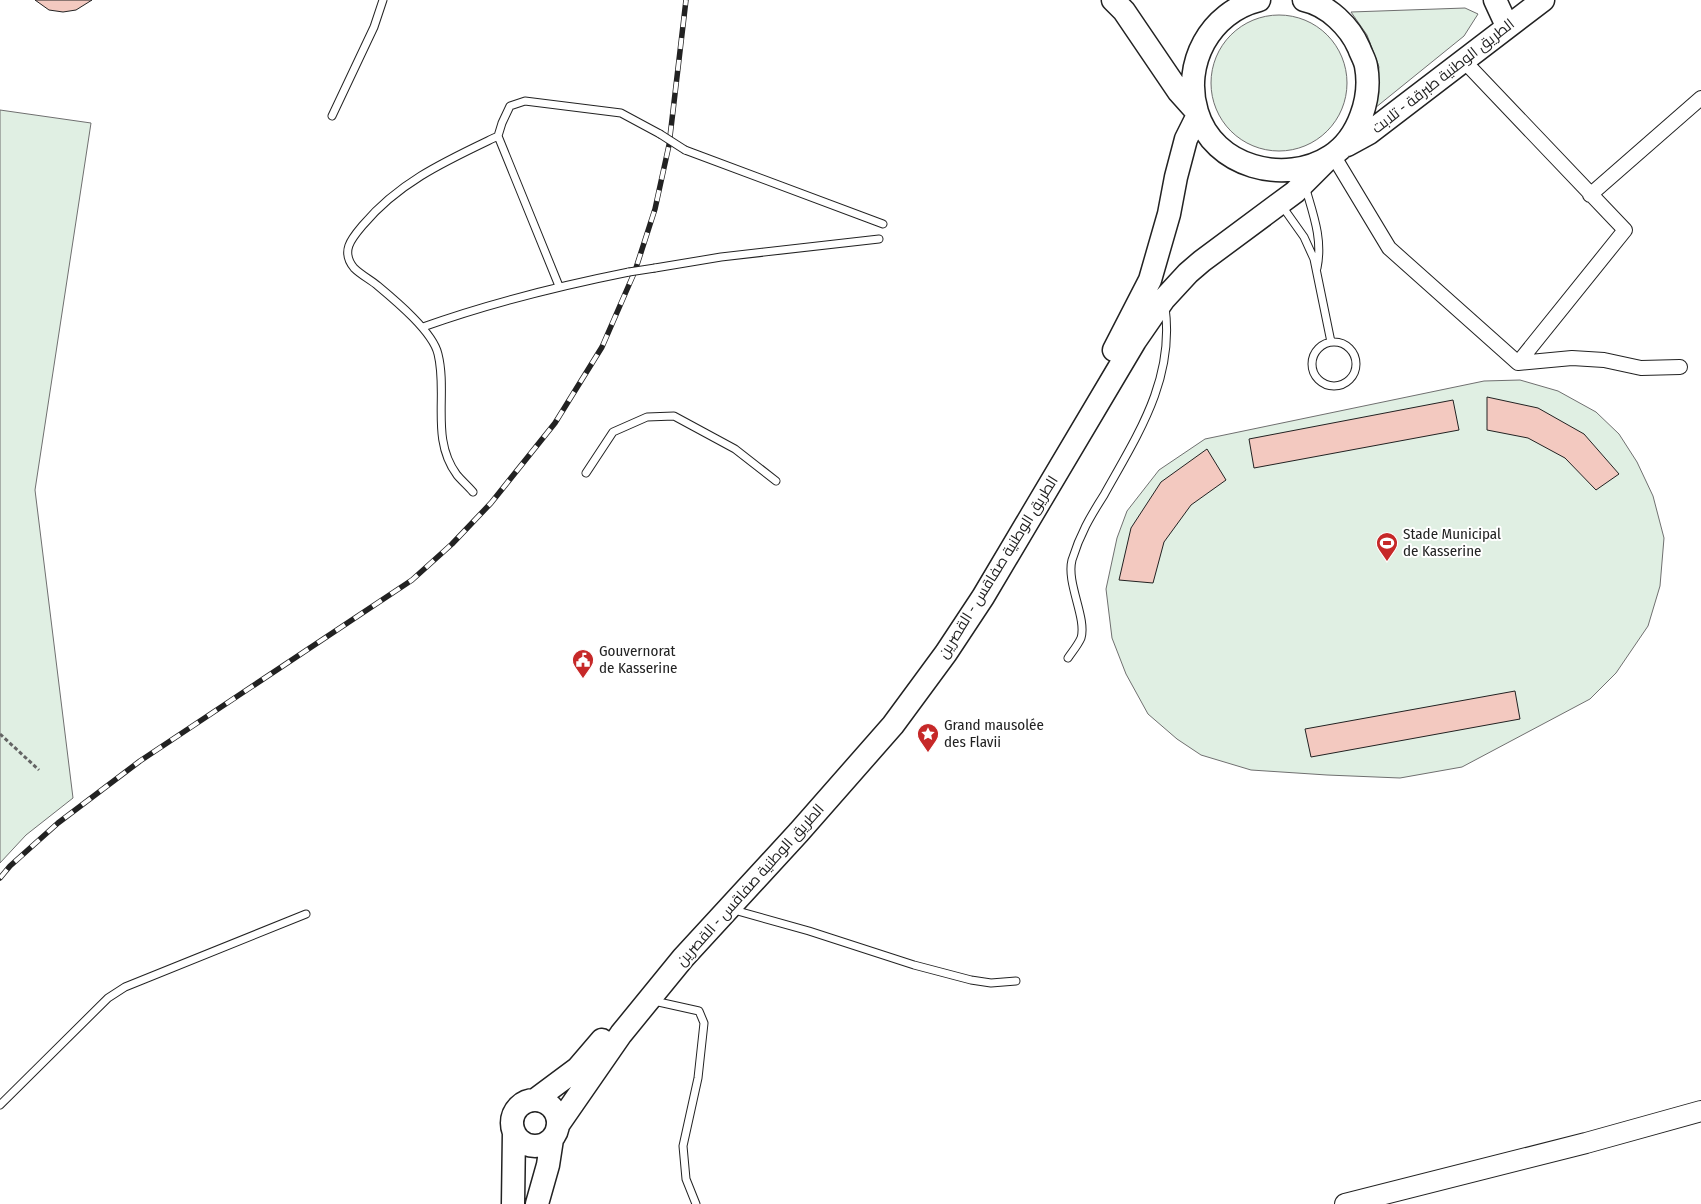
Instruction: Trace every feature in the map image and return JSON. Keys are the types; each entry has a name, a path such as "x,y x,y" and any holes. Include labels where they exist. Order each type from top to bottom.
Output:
{"main road":[{"path":"1113,0 1124,11 1179,92 1197,113 1211,138 1230,156 1252,167 1278,171 1305,167 1335,153 1359,123 1367,95 1366,65 1355,38 1335,15 1312,0"},
{"path":"1197,113 1192,85 1196,59 1207,35 1225,16 1247,3 1259,0"},
{"path":"1495,0 1507,26"},
{"name":"الطريق الوطنية طبرقة - تلابت","path":"1335,153 1369,133 1543,0"},
{"name":"الطريق الوطنية صفاقس - القصرين","path":"535,1100 578,1068 883,714 948,628 983,575 1120,340 1150,280 1166,224 1186,139 1197,113"},
{"name":"الطريق الوطنية صفاقس - القصرين","path":"537,1204 555,1132 621,1034 683,958 893,726 946,653 983,597 1135,341 1164,299 1202,261 1281,204 1335,153"},
{"path":"513,1204 514,1132 512,1125 516,1110 528,1101 543,1101 554,1111 557,1118 555,1132 546,1144 531,1146 524,1143 514,1132"}],"street":[{"path":"1464,61 1625,230 1518,363"},
{"path":"1590,195 1701,98"},
{"path":"1335,153 1389,248 1518,363 1572,358 1604,360 1641,368 1680,367"},
{"path":"1345,1204 1586,1143 1701,1111"}],"lane":[{"path":"332,116 374,27 382,0"},
{"path":"559,286 498,136 510,106 525,101 621,112 685,150 883,224"},
{"path":"473,492 457,475 444,451 441,429 442,382 438,352 423,327 354,267 348,255 349,242 368,219 395,192 449,159 498,136"},
{"path":"1304,184 1319,233 1320,257 1317,271"},
{"path":"1281,204 1310,248 1317,271 1331,342"},
{"path":"423,327 460,314 559,286 629,272 721,257 879,239"},
{"path":"1068,658 1081,638 1081,622 1074,595 1072,563 1080,534 1131,448 1159,388 1166,360 1168,328 1164,299"},
{"path":"1331,342 1338,342 1350,348 1355,361 1355,369 1352,376 1340,385 1333,386 1319,380 1314,374 1312,367 1314,353 1324,344 1331,342"},
{"path":"586,473 613,432 648,417 674,416 735,449 776,480"},
{"path":"728,909 914,965 971,980 991,983 1016,982"},
{"path":"0,1105 108,998 125,987 306,914"},
{"path":"649,1000 699,1011 704,1023 698,1078 683,1146 686,1179 696,1204"}],"path":[{"path":"0,734 38,770"}],"green space":[{"path":"1465,8 1478,14 1464,36 1375,108 1379,67 1367,35 1351,12"},
{"path":"1279,15 1305,21 1327,35 1341,57 1347,83 1341,109 1327,131 1305,145 1279,151 1253,145 1231,131 1217,109 1211,83 1217,57 1231,35 1253,21"},
{"path":"0,110 91,123 35,490 73,798 26,835 0,863"},
{"name":"Stade Municipal de Kasserine","path":"1520,380 1558,391 1596,412 1619,434 1637,462 1653,496 1664,538 1660,586 1648,626 1616,673 1590,699 1462,767 1400,778 1251,770 1201,755 1177,739 1148,714 1126,674 1112,638 1106,589 1117,538 1127,511 1159,470 1205,439 1484,381"}],"building":[{"path":"35,0 92,0 76,10 63,12 49,10"},
{"path":"1487,397 1538,408 1584,434 1619,474 1596,490 1565,458 1528,438 1487,430"},
{"path":"1453,400 1459,430 1254,468 1249,439"},
{"path":"1207,449 1226,480 1191,505 1164,542 1153,583 1119,580 1131,528 1161,482"},
{"path":"1515,691 1520,719 1311,757 1305,729"}],"railway":[{"path":"0,878 10,866 58,823 140,761 412,580 452,544 491,503 555,423 602,347 635,271 655,209 669,145 686,0"}],"place":[{"name":"Stade Municipal de Kasserine","path":"1387,562"},
{"name":"Gouvernorat de Kasserine","path":"583,679"},
{"name":"Grand mausolée des Flavii","path":"928,753"}]}
